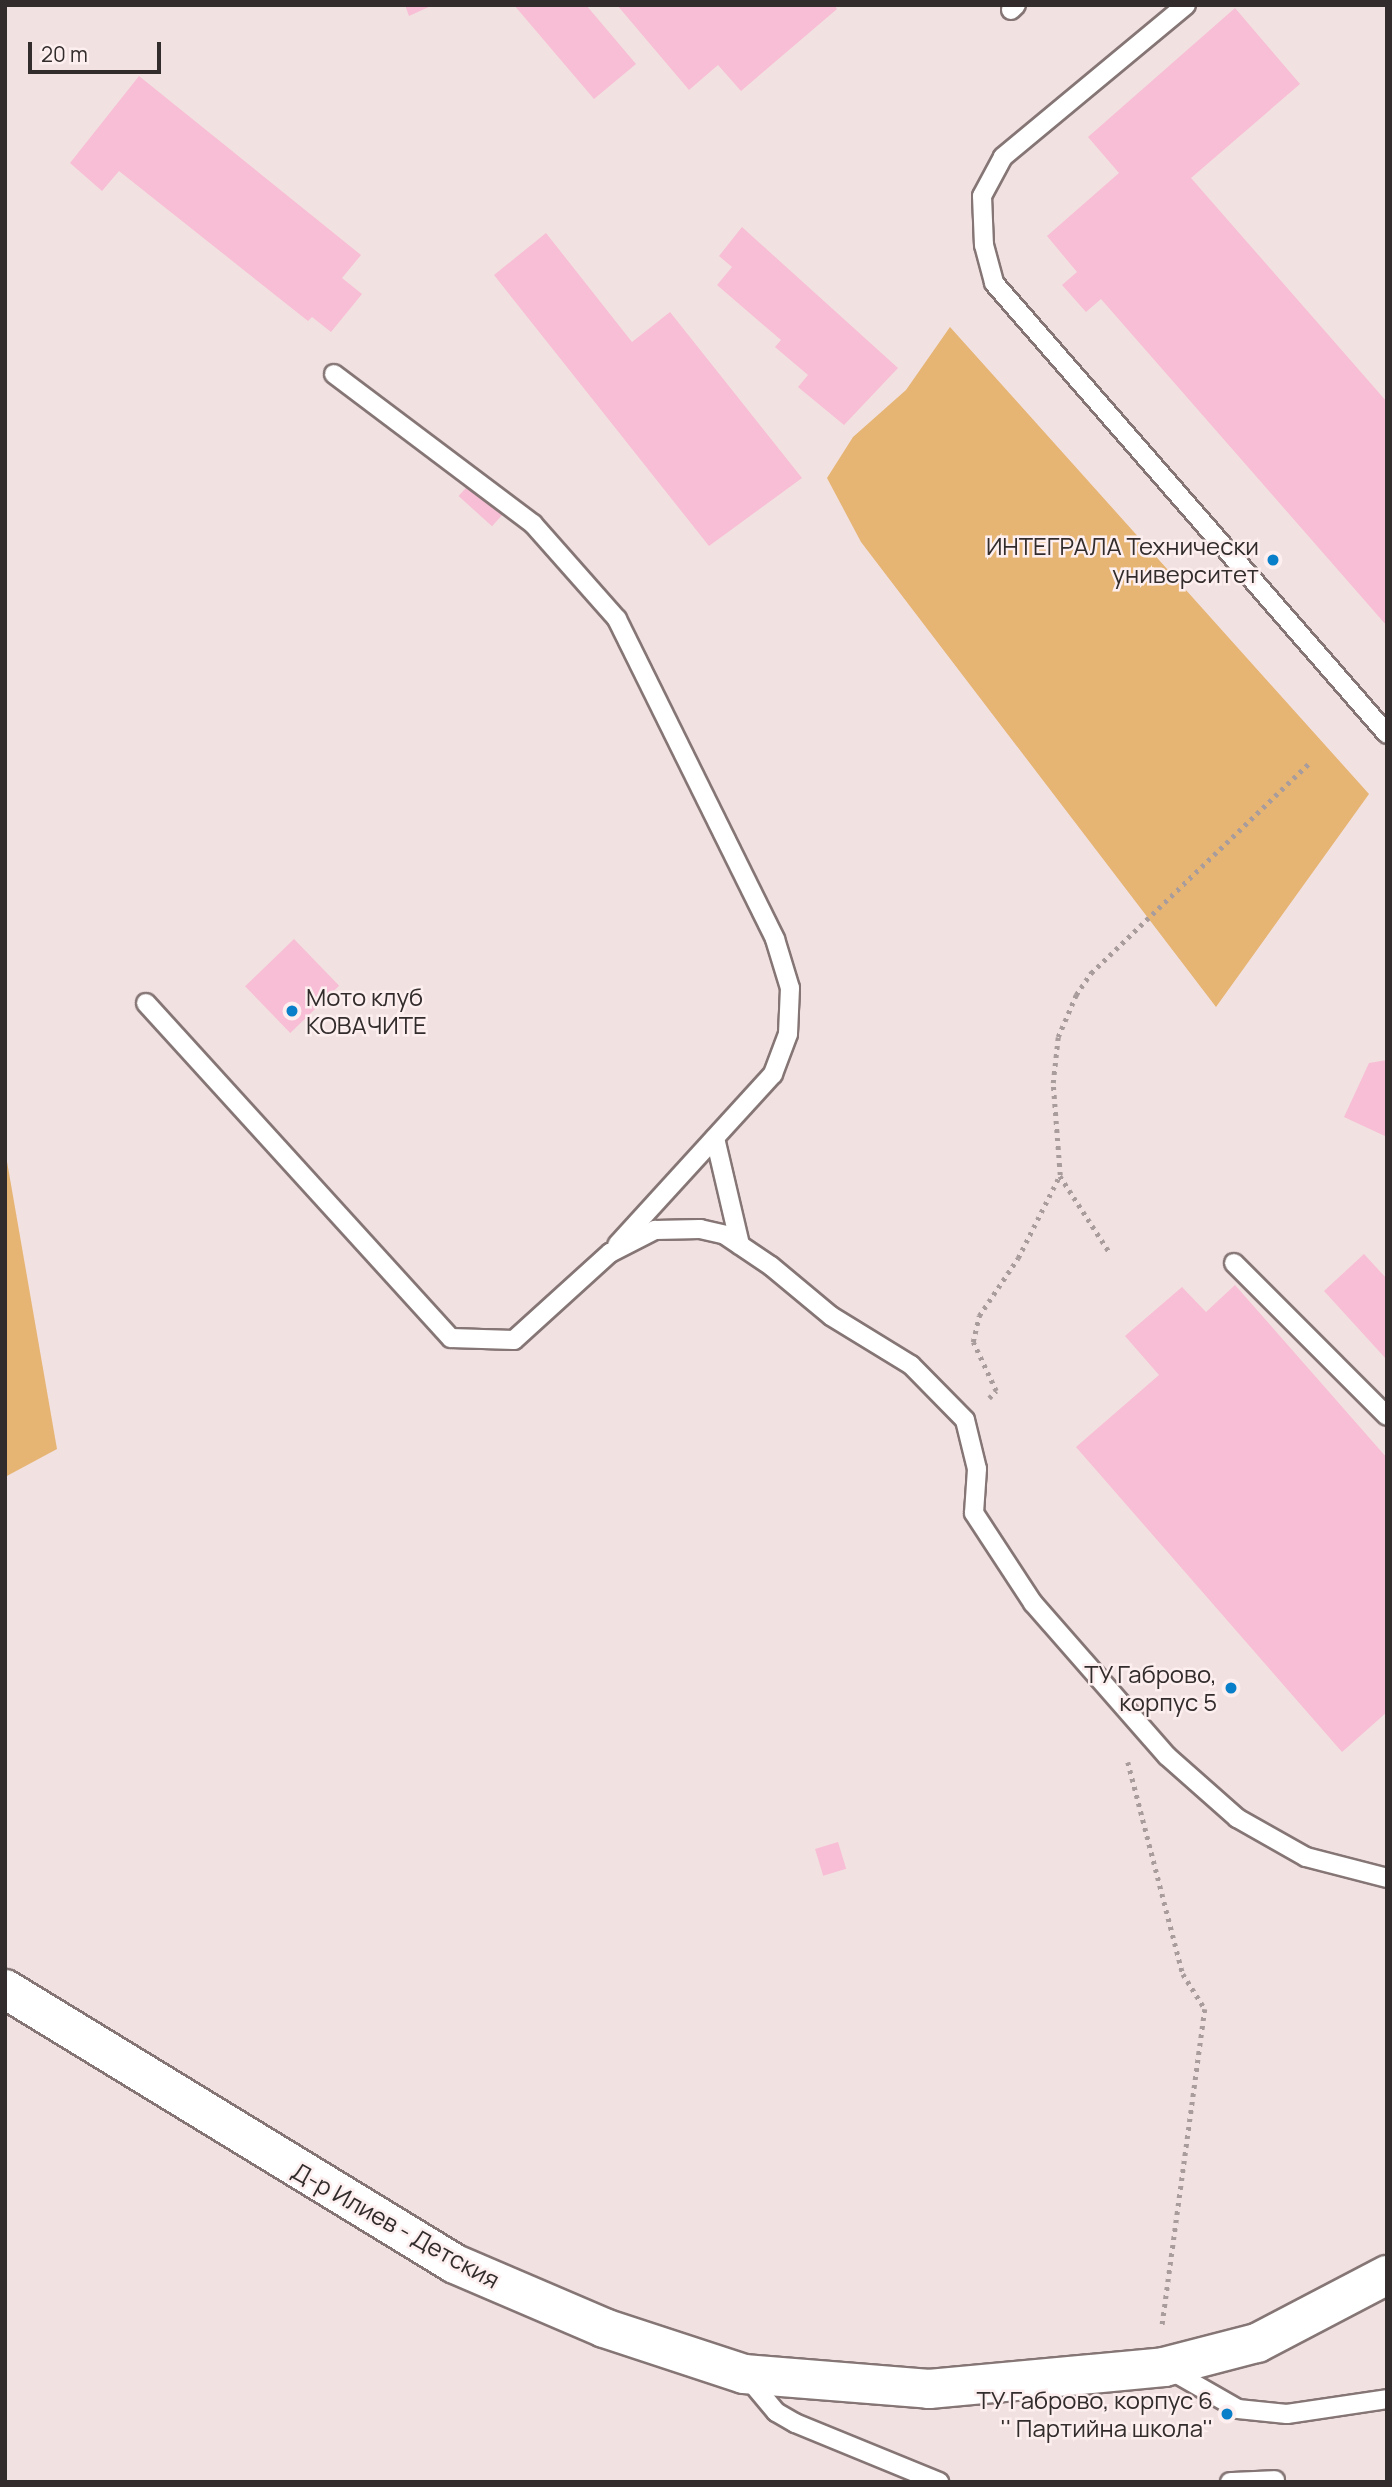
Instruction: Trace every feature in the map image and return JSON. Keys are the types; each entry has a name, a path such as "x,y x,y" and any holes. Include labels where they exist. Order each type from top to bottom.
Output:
{"street":[{"name":"Д-р Илиев - Детския","path":"5,1989 455,2264 604,2328 744,2374 831,2385 929,2389 1160,2367 1257,2343 1387,2275"}],"lane":[{"path":"1186,5 1003,157 982,197 984,245 995,283 1387,734"},
{"path":"146,1003 451,1338 514,1340 610,1253 773,1074 788,1034 790,988 775,939 623,631 533,524 334,374"},
{"path":"715,1138 740,1245"},
{"path":"610,1253 655,1230 700,1229 740,1245 831,1316 911,1365 965,1420 977,1469 974,1513 1033,1603 1167,1756 1237,1818 1283,1844 1318,1861 1387,1878"},
{"path":"1234,1263 1387,1416"},
{"path":"1160,2367 1238,2409 1287,2414 1387,2399"},
{"path":"744,2374 776,2412 920,2480 939,2482"},
{"path":"1230,2482 1275,2480"}],"path":[{"path":"1110,1253 1060,1175 1053,1083 1058,1037 1076,995 1091,973 1309,763"},
{"path":"965,1420 996,1391 972,1342 979,1316 1018,1258 1060,1175"},
{"path":"1124,1749 1183,1974 1205,2009 1160,2367"}],"shaded area":[{"path":"950,327 1369,794 1216,1007 861,542 827,478 853,437 906,390"},
{"path":"5,1150 57,1449 5,1477"}],"building":[{"path":"405,5 433,5 409,16"},
{"path":"514,5 586,5 636,64 594,99"},
{"path":"617,5 834,5 837,9 741,91 718,65 689,90"},
{"path":"1235,8 1300,84 1191,178 1387,402 1387,626 1101,299 1086,312 1062,285 1077,272 1047,236 1119,173 1088,137"},
{"path":"139,76 361,255 342,278 362,294 331,332 312,317 308,321 119,171 102,191 70,163"},
{"path":"742,227 898,368 844,425 798,387 808,375 775,347 781,340 717,285 732,267 719,256"},
{"path":"546,233 632,342 670,312 802,478 709,546 494,275"},
{"path":"474,479 507,509 492,526 459,496"},
{"name":"Мото клуб КОВАЧИТЕ","path":"294,939 339,986 290,1033 245,986"},
{"path":"1387,1060 1387,1137 1344,1117 1369,1063"},
{"path":"1364,1254 1387,1279 1387,1360 1324,1291"},
{"path":"1235,1285 1387,1458 1387,1712 1342,1752 1076,1447 1159,1375 1125,1336 1182,1287 1206,1312"},
{"path":"838,1842 846,1869 823,1876 815,1849"}],"place":[{"name":"ИНТЕГРАЛА Технически университет","path":"1273,560"},
{"name":"Мото клуб КОВАЧИТЕ","path":"292,1011"},
{"name":"ТУ Габрово, корпус 5","path":"1231,1688"},
{"name":"ТУ Габрово, корпус 6 '' Партийна школа''","path":"1227,2414"}]}
